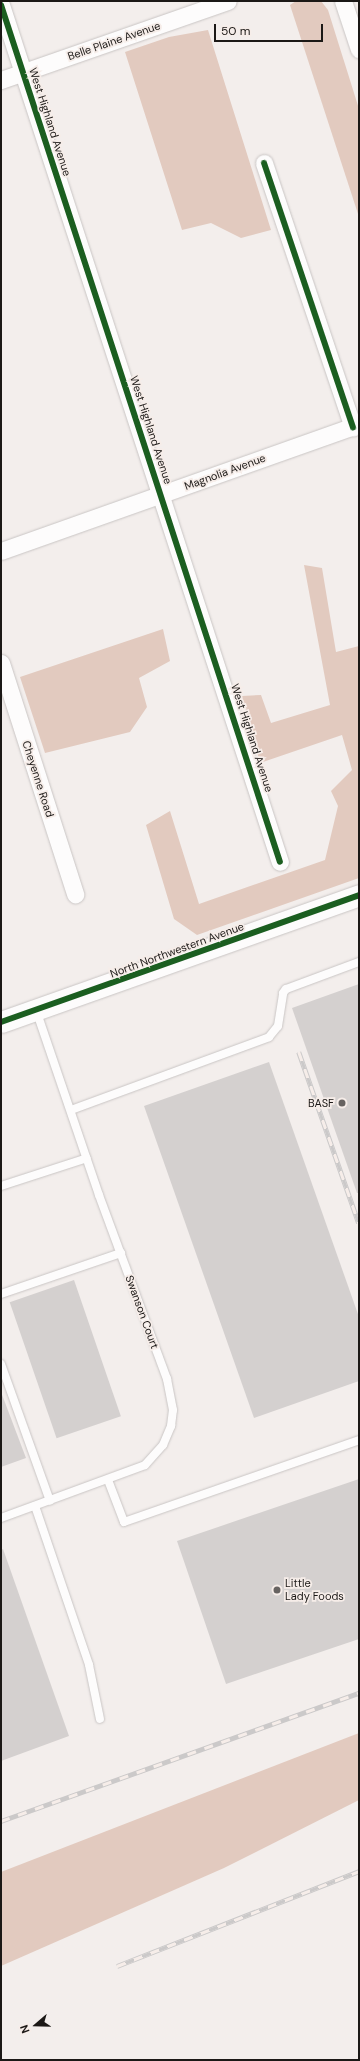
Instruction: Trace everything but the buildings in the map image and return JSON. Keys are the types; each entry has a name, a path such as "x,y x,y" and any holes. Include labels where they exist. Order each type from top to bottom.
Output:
{"street":[{"name":"Belle Plaine Avenue","path":"1,80 228,1"},
{"path":"343,1 359,50"},
{"name":"West Highland Avenue","path":"1,5 162,494 280,862"},
{"path":"264,163 356,426"},
{"name":"Magnolia Avenue","path":"1,551 356,426"},
{"name":"Cheyenne Road","path":"1,664 75,894"},
{"name":"North Northwestern Avenue","path":"1,1022 359,895"}],"lane":[{"path":"71,1110 268,1037 278,1026 283,993 286,989 359,962"},
{"name":"Swanson Court","path":"1,1518 135,1470 156,1454 171,1426 173,1410 167,1379 87,1158 36,1010"},
{"path":"1,1186 87,1158"},
{"path":"1,1294 121,1253"},
{"path":"1,1364 50,1500"},
{"path":"108,1480 124,1522 359,1440"},
{"path":"35,1506 89,1665 100,1719"}],"shaded area":[{"path":"296,1 321,1 328,10 359,109 359,217 290,5"},
{"path":"208,30 271,230 241,238 211,223 182,230 125,52 169,37"},
{"path":"304,565 322,568 336,652 359,646 359,878 197,935 174,919 146,825 170,811 199,904 325,860 338,806 331,791 352,770 342,735 260,763 242,696 261,695 271,723 330,705"},
{"path":"163,629 170,661 139,678 147,707 130,732 45,753 20,677"},
{"path":"359,1733 359,1800 224,1868 1,1966 1,1872"}],"railway":[{"path":"299,1052 359,1223"},
{"path":"1,1821 359,1693"},
{"path":"117,1966 359,1871"}],"cycle path":[{"path":"1,5 280,862"},
{"path":"264,163 353,427"},
{"path":"1,1022 359,895"}],"place":[{"name":"BASF","path":"342,1103"},
{"name":"Little Lady Foods","path":"277,1590"}]}
